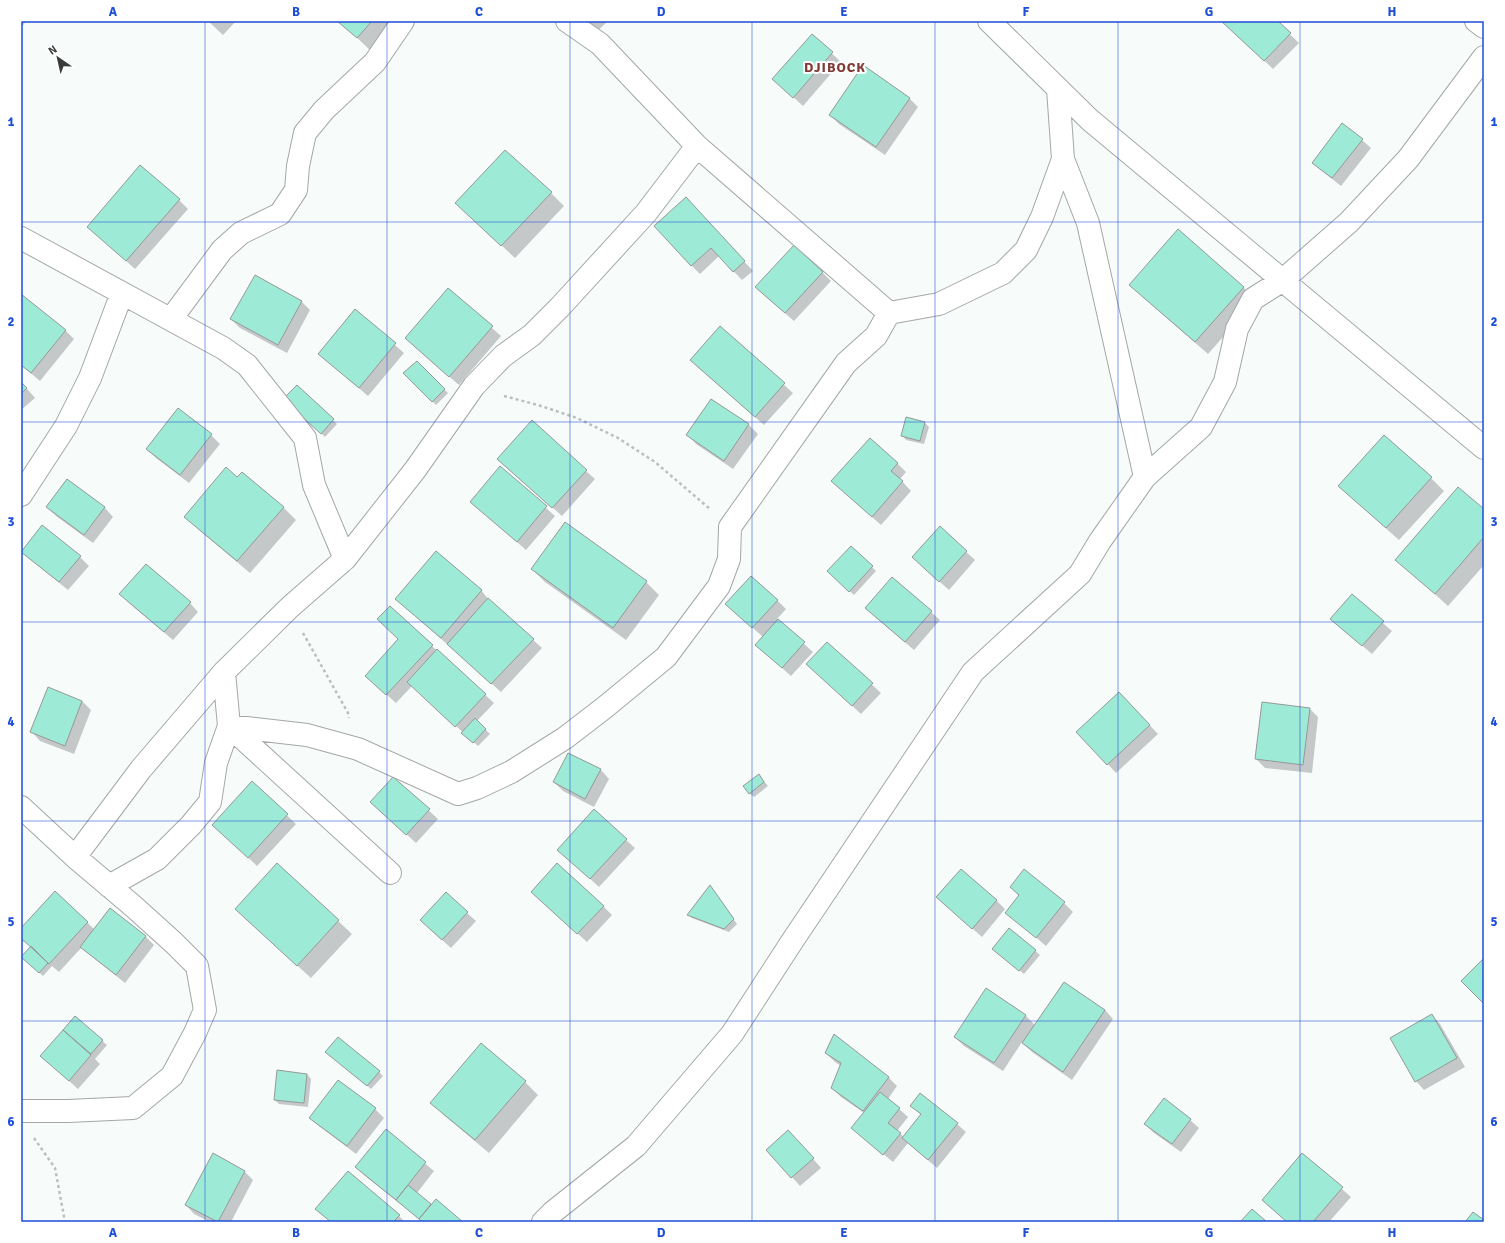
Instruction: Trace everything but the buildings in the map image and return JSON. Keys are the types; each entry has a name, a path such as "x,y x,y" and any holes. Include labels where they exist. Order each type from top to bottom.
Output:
{"street":[{"path":"170,319 222,250 241,233 280,214 296,190 298,166 305,133 324,110 375,62 403,21"},
{"path":"567,21 600,44 697,146 889,313"},
{"path":"989,21 1090,120 1484,448"},
{"path":"1476,21 1484,27"},
{"path":"543,1222 553,1212 636,1146 732,1034 973,672 1080,574 1100,541 1146,477 1201,427 1225,382 1237,329 1253,299 1283,280 1349,222 1408,159 1484,57"},
{"path":"1058,89 1063,159 1088,223 1146,477"},
{"path":"74,857 141,769 224,672 290,608 345,558 415,470 474,386 503,356 532,335 560,307 646,213 697,146"},
{"path":"889,313 939,304 1003,273 1026,250 1042,217 1063,159"},
{"path":"21,238 223,348 247,365 305,438 314,485 345,558"},
{"path":"21,495 66,426 90,378 122,293"},
{"path":"229,726 307,735 358,749 458,794 477,788 511,772 565,738 666,657 719,586 728,559 730,527 846,363 876,336 889,313"},
{"path":"109,886 157,860 191,825 210,802 216,763 229,726 224,672"},
{"path":"229,726 390,873"},
{"path":"21,807 74,857 174,943 197,966 205,1010 195,1033 172,1076 134,1108 68,1112 21,1111"}],"path":[{"path":"474,386 577,418 618,438 655,462 730,527"},
{"path":"290,608 348,713 358,749"},
{"path":"34,1138 55,1168 65,1222"}],"district":[{"name":"DJIBOCK","path":"835,67"}]}
